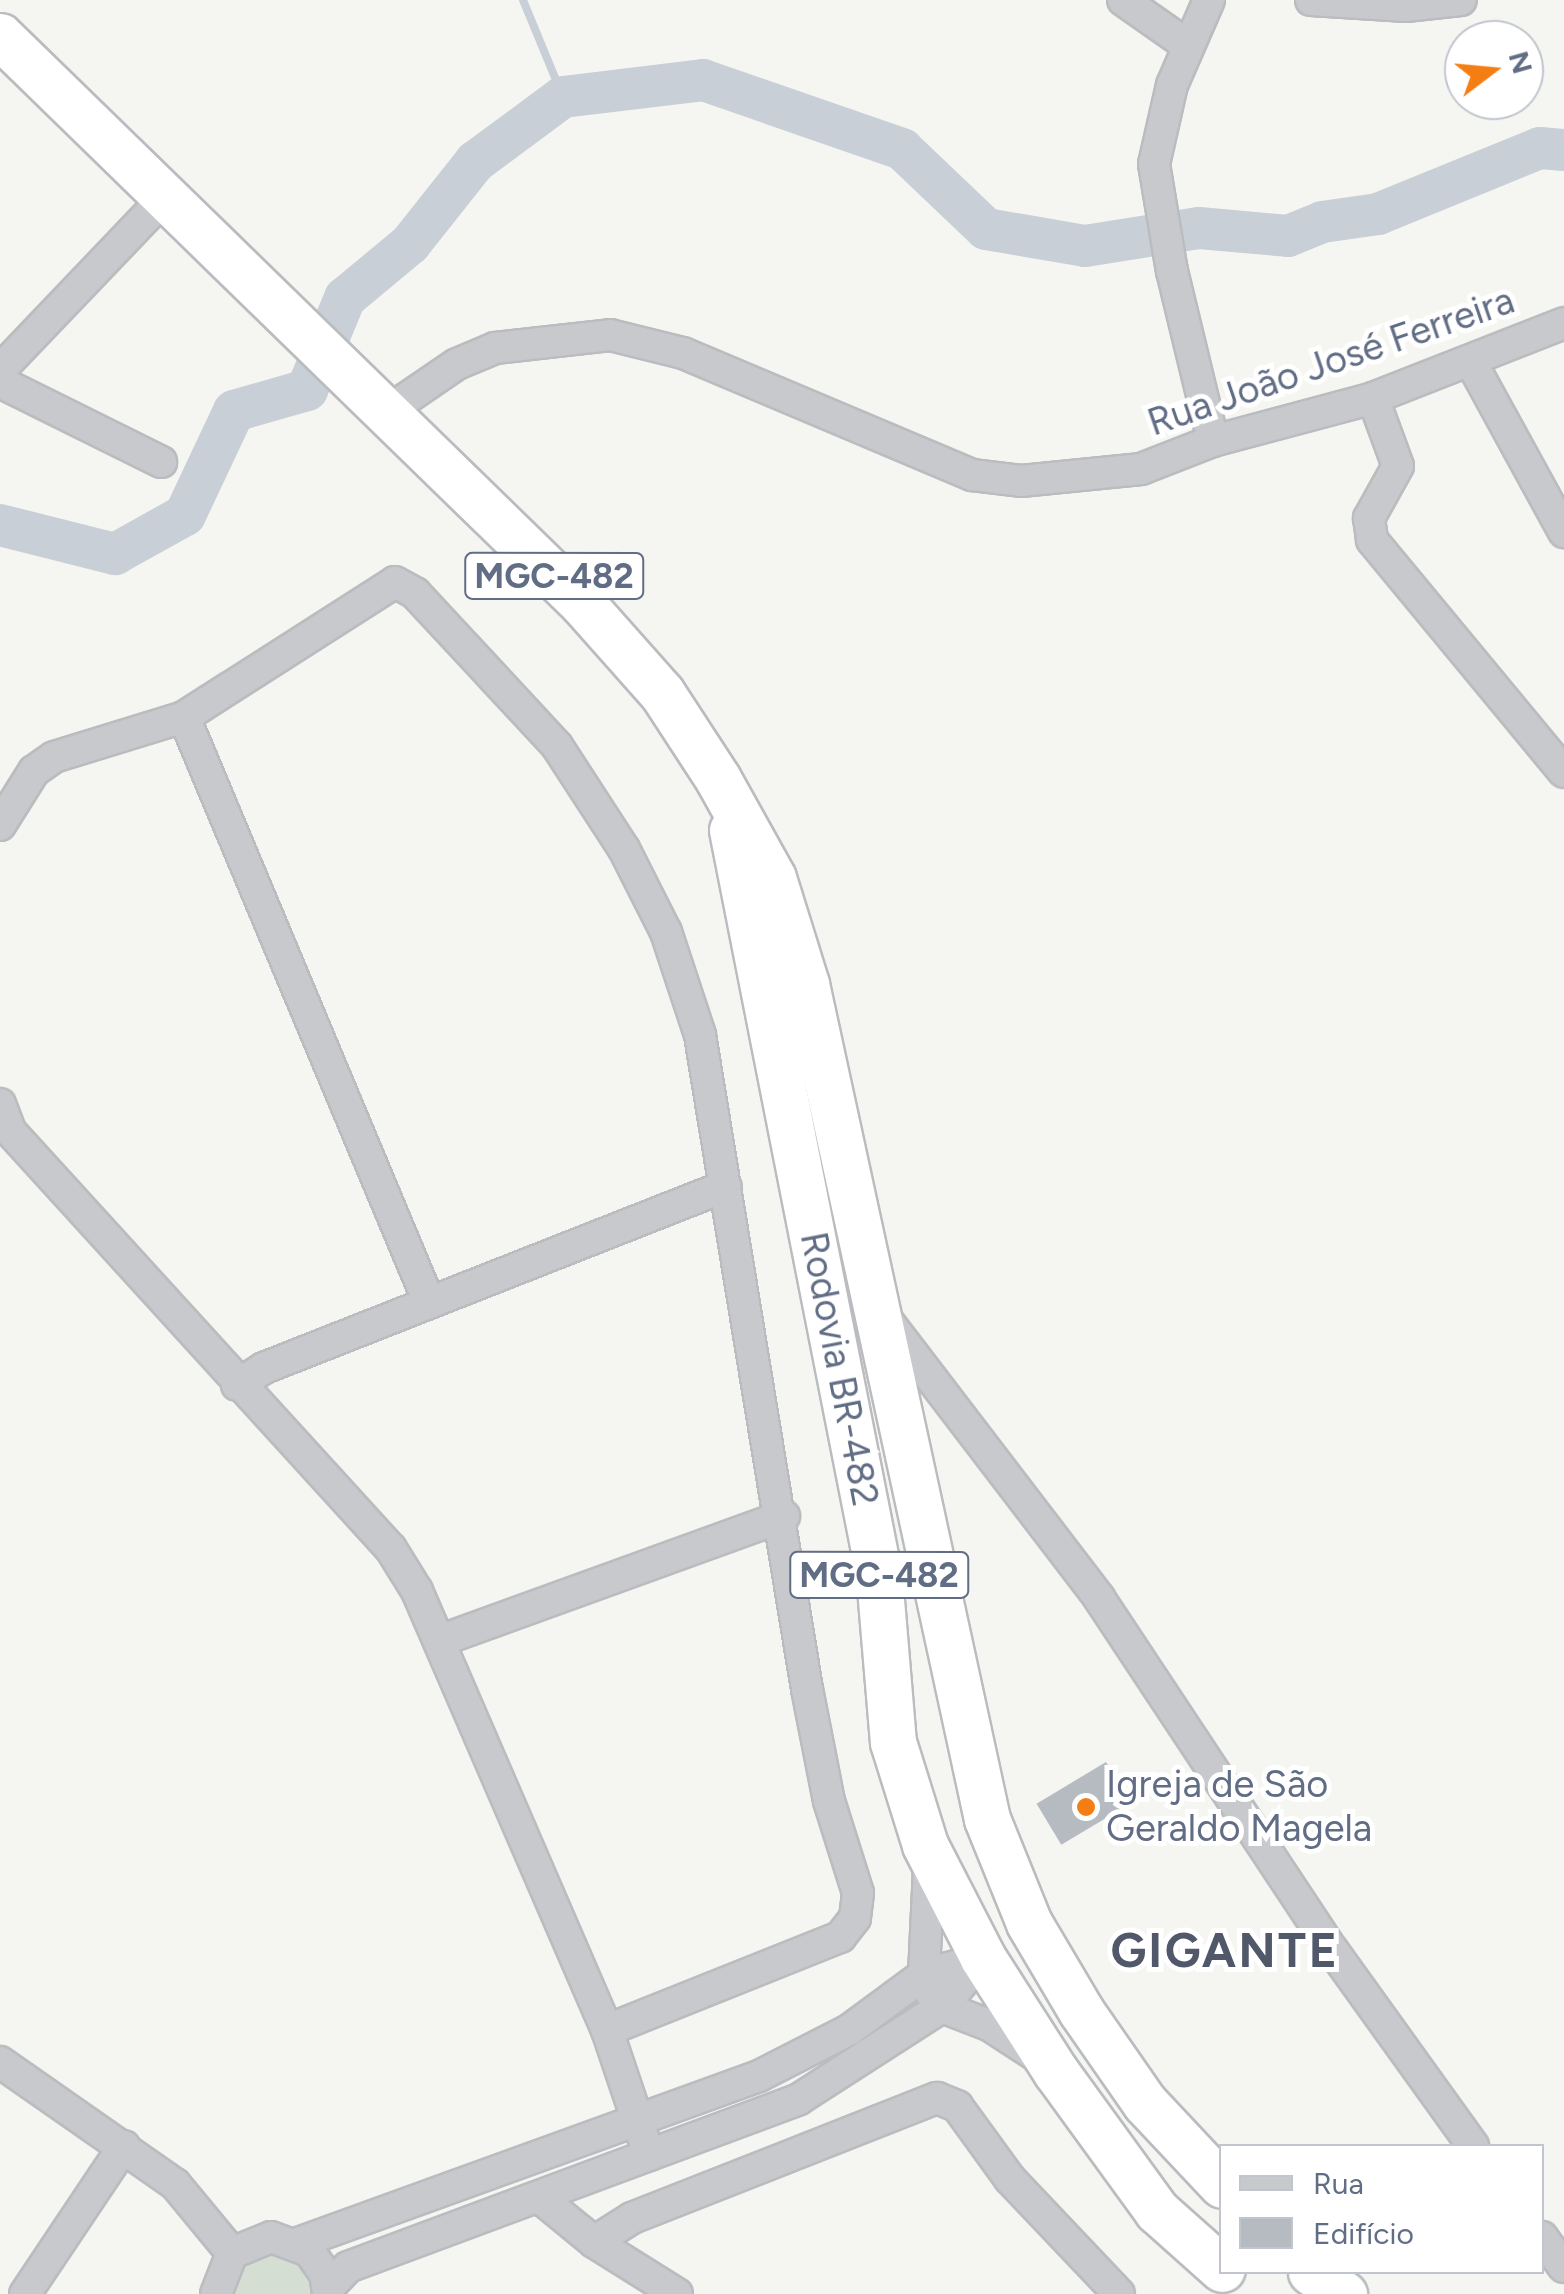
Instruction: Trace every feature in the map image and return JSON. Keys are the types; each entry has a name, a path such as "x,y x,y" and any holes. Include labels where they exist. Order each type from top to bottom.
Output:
{"highway":[{"name":"MGC-482","path":"0,36 372,396"},
{"name":"Rodovia BR-482","path":"372,396 582,603 650,680 725,794 773,878 806,984 982,1800 1029,1923 1145,2103 1219,2182"},
{"name":"Rodovia BR-482","path":"725,794 879,1576 893,1742 926,1845 984,1958 1056,2072 1157,2211 1219,2266"},
{"path":"984,1958 1013,1942 1029,1923"},
{"name":"Rodovia BR-482","path":"1228,2274 1250,2294"},
{"path":"1314,2274 1344,2294"}],"street":[{"path":"1123,0 1187,44"},
{"path":"1210,0 1187,44 1160,124 1154,164 1172,271 1213,442"},
{"path":"1311,0 1406,6 1461,0"},
{"path":"0,370 166,196"},
{"name":"Rua João José Ferreira","path":"372,396 494,348 610,335 684,353 972,475 1021,481 1141,469 1213,442 1374,398 1564,323"},
{"path":"1470,362 1564,532"},
{"path":"0,382 160,462"},
{"path":"1374,398 1398,466 1370,518 1372,540 1564,772"},
{"path":"0,825 34,771 54,756 184,718 368,594 395,582 416,593 557,746 632,866 666,932 700,1035 784,1516 808,1689 830,1801 858,1893 855,1918 840,1937 607,2030"},
{"path":"184,718 428,1302"},
{"path":"0,1104 11,1132 237,1385 391,1549 439,1641 607,2030 649,2155"},
{"path":"237,1385 428,1302 725,1186"},
{"path":"878,1308 990,1464 1099,1598 1288,1886 1472,2144"},
{"path":"439,1641 784,1516"},
{"path":"926,1845 932,1908 924,1975 942,2007 1013,2039 1056,2072"},
{"path":"298,2243 782,2066 898,1999 924,1975 984,1958"},
{"path":"328,2291 348,2267 799,2099 942,2007 984,1958"},
{"path":"0,2062 174,2184 232,2253"},
{"path":"782,2066 799,2099"},
{"path":"594,2242 632,2218 938,2098 957,2106 1010,2179 1119,2294"},
{"path":"25,2294 124,2146"},
{"path":"539,2197 594,2242 677,2294"},
{"path":"216,2294 232,2253 270,2236 298,2243 318,2262 328,2291"}],"shaded area":[{"path":"271,2251 300,2261 314,2294 230,2294 242,2263"}],"building":[{"name":"Igreja de São Geraldo Magela","path":"1106,1762 1131,1803 1061,1845 1037,1804"}],"waterway":[{"path":"523,0 563,97"},
{"path":"0,525 115,554 185,515 234,411 307,390 345,298 410,244 475,162 563,97 703,80 902,149 986,229 1085,246 1199,228 1288,236 1322,222 1378,214 1540,148 1564,150"}],"place":[{"name":"Igreja de São Geraldo Magela","path":"1086,1807"}],"district":[{"name":"GIGANTE","path":"1225,1951"}]}
